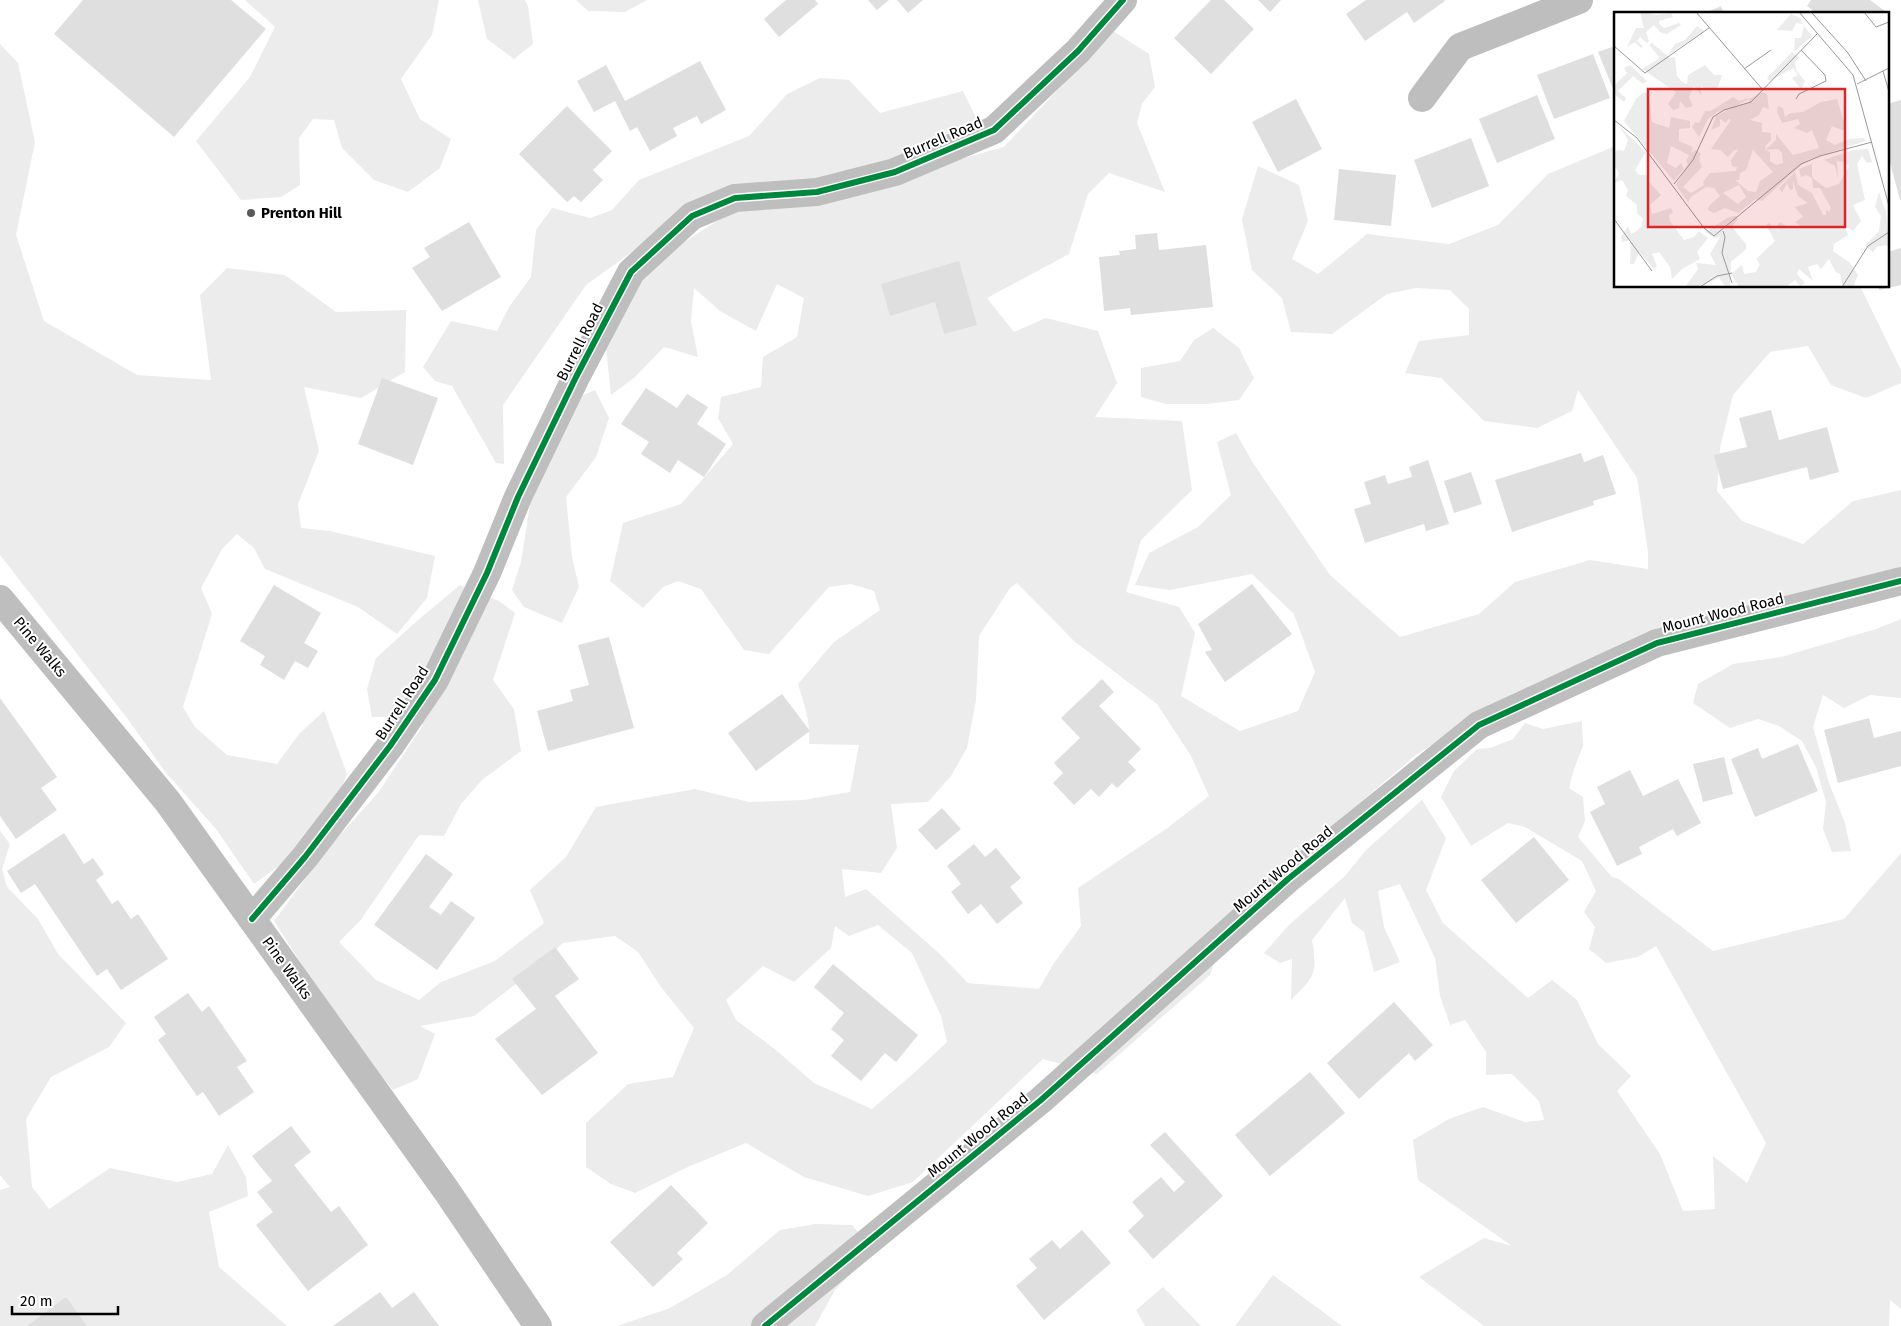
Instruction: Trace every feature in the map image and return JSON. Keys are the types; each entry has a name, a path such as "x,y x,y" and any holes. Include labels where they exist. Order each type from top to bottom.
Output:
{"street":[{"path":"1422,98 1460,47 1579,0"},
{"name":"Burrell Road","path":"252,918 305,857 390,746 434,680 487,573 518,497 576,377 630,272 692,216 735,198 817,192 895,172 994,130 1078,51 1114,3"},
{"name":"Mount Wood Road","path":"766,1326 1041,1100 1288,878 1480,725 1657,643 1901,580"},
{"name":"Pine Walks","path":"0,599 168,802 446,1190 538,1326"}],"shaded area":[{"path":"245,0 439,0 432,35 401,79 420,119 451,139 440,168 408,192 374,180 342,148 334,120 313,119 299,138 300,185 281,197 241,200 196,141 250,77 275,27"},
{"path":"478,0 525,0 528,6 533,44 514,59 487,39"},
{"path":"576,0 647,0 625,12 588,11"},
{"path":"1113,31 1149,54 1155,87 1142,104 1137,123 1165,192 1109,173 1088,194 1069,254 987,298 1014,332 1046,318 1098,331 1117,383 1095,417 1182,421 1192,490 1141,540 1126,592 1179,607 1195,633 1181,696 1240,731 1298,711 1315,672 1294,614 1252,574 1170,590 1135,585 1149,553 1198,527 1231,495 1217,442 1236,433 1253,463 1330,575 1400,637 1479,614 1515,582 1590,560 1648,569 1648,552 1637,478 1578,390 1572,411 1537,428 1484,421 1441,378 1405,373 1419,341 1469,335 1469,309 1450,290 1416,288 1387,294 1332,334 1291,332 1282,298 1252,270 1242,219 1258,166 1299,185 1308,221 1292,259 1318,274 1367,234 1449,244 1498,225 1548,174 1614,146 1614,288 1861,288 1901,370 1901,383 1866,398 1831,385 1808,346 1770,352 1733,395 1720,448 1717,491 1742,521 1803,544 1853,501 1901,490 1901,571 1653,631 1536,683 1417,754 1232,912 1210,975 1097,1074 1043,1059 913,1182 868,1196 804,1177 746,1143 690,1166 635,1193 611,1184 586,1167 586,1123 628,1084 673,1077 694,1028 661,987 638,952 615,936 563,943 525,977 474,1016 420,1026 435,1034 418,1079 393,1090 348,1037 274,921 328,848 378,793 423,725 392,717 372,717 367,689 376,658 460,585 499,601 515,613 493,680 514,709 521,751 482,780 461,804 444,836 419,835 360,921 339,942 376,980 419,1000 441,982 495,961 544,923 530,890 566,857 596,807 695,789 749,802 803,800 850,792 859,745 809,744 808,721 798,684 834,642 880,610 874,591 851,584 829,587 769,654 744,650 701,589 678,581 663,587 643,608 610,581 623,523 681,504 733,444 718,418 721,397 761,387 763,357 797,337 804,298 777,284 756,331 720,311 694,288 691,321 698,357 664,347 635,377 611,395 606,348 629,293 654,261 733,211 946,163 1004,147","holes":["1017,583 1074,641 1157,704 1191,756 1209,796 1166,829 1078,888 1081,926 1054,963 1039,989 968,983 940,954 866,889 845,897 842,869 881,873 897,848 891,804 928,802 951,776 967,748 976,700 979,636 1010,588","878,925 912,953 941,1016 947,1042 872,1109 814,1083 776,1050 736,1020 726,1000 763,966 794,982 831,948 835,926 849,936"]},
{"path":"0,44 18,63 35,142 16,235 44,321 137,375 211,380 200,295 227,268 285,275 336,312 406,310 405,372 361,398 304,387 319,451 298,504 301,528 330,531 435,556 427,598 397,634 358,607 265,569 254,548 237,534 222,549 201,588 212,614 183,707 195,727 227,755 277,764 299,734 324,711 347,774 333,809 291,857 254,884 216,829 166,773 127,718 0,555"},
{"path":"820,78 849,80 880,113 963,91 981,128 815,187 738,190 640,246 586,285 503,405 504,464 496,463 452,386 435,381 423,367 451,321 497,331 509,307 531,277 536,230 552,208 590,218 612,210 639,180 749,136 787,94"},
{"path":"1213,328 1239,348 1254,378 1239,400 1207,404 1166,404 1141,397 1141,368 1180,361 1194,340"},
{"path":"595,390 609,418 596,457 566,497 572,557 579,587 562,623 524,607 512,590 521,562 530,504 583,395"},
{"path":"1901,619 1901,698 1870,695 1844,708 1823,695 1813,727 1829,783 1845,823 1851,851 1832,852 1823,829 1826,802 1816,767 1802,741 1779,726 1758,719 1730,728 1693,703 1698,684 1733,664 1781,657 1876,629"},
{"path":"1582,721 1583,746 1569,788 1583,797 1585,821 1578,837 1612,877 1619,879 1713,951 1844,919 1901,853 1901,1309 1890,1300 1889,1326 1484,1326 1419,1277 1484,1238 1512,1246 1418,1180 1413,1140 1449,1119 1483,1107 1525,1122 1544,1120 1539,1101 1512,1074 1486,1075 1486,1052 1465,1020 1450,1025 1440,996 1435,958 1400,884 1378,891 1384,927 1400,962 1374,972 1364,932 1352,923 1345,898 1312,940 1314,968 1312,974 1291,1000 1292,959 1280,963 1264,953 1290,924 1345,876 1366,850 1422,800 1446,838 1426,890 1443,923 1528,998 1552,980 1577,1000 1598,1044 1631,1076 1617,1091 1660,1154 1683,1211 1715,1209 1713,1156 1747,1183 1766,1143 1656,946 1638,957 1606,963 1589,949 1595,927 1584,912 1596,891 1582,861 1525,827 1508,823 1471,846 1441,797 1454,771 1477,749 1490,748 1513,739 1525,723 1543,729"},
{"path":"0,831 10,844 2,869 7,887 38,919 58,954 126,1023 109,1047 51,1077 26,1119 32,1187 49,1209 110,1168 177,1182 212,1174 228,1145 246,1177 248,1196 209,1212 219,1267 287,1326 0,1326 0,1190 10,1187 0,1175"},
{"path":"816,1224 852,1225 874,1250 835,1290 815,1326 617,1326 670,1308 727,1275 780,1230"},
{"path":"1273,1275 1342,1326 1235,1326"},
{"path":"1163,1287 1201,1326 1145,1326 1136,1310"}],"building":[{"path":"83,0 231,0 266,29 174,137 54,34"},
{"path":"786,0 815,0 818,4 779,37 764,19"},
{"path":"868,0 889,0 877,10"},
{"path":"897,0 923,0 908,13"},
{"path":"1211,0 1224,0 1254,29 1211,74 1174,38"},
{"path":"1258,0 1281,0 1270,12"},
{"path":"1366,0 1445,1 1414,23 1407,12 1365,41 1346,14"},
{"path":"1811,0 1870,0 1886,12 1815,12 1807,6"},
{"path":"1721,6 1723,12 1708,12"},
{"path":"1614,46 1614,92 1598,52"},
{"path":"1593,54 1610,98 1554,119 1537,75"},
{"path":"700,61 726,110 701,124 697,116 673,128 677,136 650,151 637,127 630,131 615,101 594,112 577,81 606,65 625,101"},
{"path":"1537,95 1555,139 1497,163 1479,119"},
{"path":"1296,99 1322,149 1278,172 1252,122"},
{"path":"1901,100 1901,200 1888,155 1888,104"},
{"path":"567,106 612,151 593,170 603,180 581,202 574,196 567,202 519,154"},
{"path":"1471,138 1489,186 1432,208 1414,160"},
{"path":"1339,169 1396,175 1391,226 1334,220"},
{"path":"469,222 501,277 442,311 412,268 430,257 424,248"},
{"path":"1157,233 1159,250 1206,245 1213,307 1131,315 1130,308 1104,311 1099,257 1120,255 1119,251 1136,249 1135,235"},
{"path":"1901,248 1901,285 1888,288 1888,252"},
{"path":"959,261 977,325 944,334 935,302 890,316 881,284"},
{"path":"382,378 438,398 413,465 358,444"},
{"path":"646,388 677,408 687,394 708,407 697,424 726,444 704,477 678,460 670,473 641,454 649,442 621,424"},
{"path":"1771,410 1779,440 1827,427 1839,472 1810,480 1807,467 1723,489 1714,455 1747,447 1739,418"},
{"path":"1581,453 1584,462 1603,455 1616,494 1593,501 1594,505 1512,532 1495,480"},
{"path":"1428,460 1449,524 1426,531 1424,524 1365,543 1354,509 1371,504 1364,482 1385,475 1388,484 1412,477 1409,467"},
{"path":"1471,472 1482,504 1454,513 1444,481"},
{"path":"1252,584 1292,634 1225,682 1205,652 1212,650 1198,624"},
{"path":"274,585 321,613 304,643 318,651 308,668 295,661 284,680 260,665 265,656 240,641"},
{"path":"609,637 634,728 548,751 537,711 573,701 570,690 589,685 578,645"},
{"path":"1102,679 1114,692 1099,706 1141,749 1128,762 1136,770 1117,788 1112,783 1099,797 1091,789 1074,805 1053,783 1063,773 1054,763 1080,738 1061,718"},
{"path":"782,694 810,731 756,771 728,733"},
{"path":"0,698 57,777 41,788 57,810 16,839 0,816"},
{"path":"1869,718 1874,738 1901,731 1901,766 1838,783 1824,730"},
{"path":"1798,744 1818,791 1755,817 1731,759 1758,748 1762,759"},
{"path":"1724,757 1733,794 1703,802 1693,764"},
{"path":"1630,770 1643,796 1678,779 1701,823 1677,836 1673,829 1639,847 1642,854 1617,866 1590,812 1605,804 1597,787"},
{"path":"942,808 961,829 936,850 918,830"},
{"path":"64,833 84,864 93,858 104,874 96,880 112,904 118,900 131,919 138,914 168,959 121,990 107,969 97,976 35,884 21,893 7,871"},
{"path":"1534,837 1569,880 1516,923 1481,880"},
{"path":"974,844 985,857 996,848 1021,878 1010,887 1023,903 997,924 981,904 968,914 951,892 961,884 947,866"},
{"path":"426,854 453,874 429,907 441,915 451,901 475,918 437,970 374,925"},
{"path":"555,947 579,979 555,996 598,1053 542,1095 495,1039 536,1009 512,979"},
{"path":"833,964 918,1035 896,1062 885,1053 861,1081 831,1056 844,1040 831,1029 844,1013 814,987"},
{"path":"188,993 202,1012 209,1006 247,1061 237,1067 254,1092 219,1116 203,1092 197,1096 158,1040 166,1034 154,1017"},
{"path":"1394,1002 1433,1045 1415,1061 1409,1053 1359,1099 1327,1063"},
{"path":"1310,1072 1345,1113 1270,1176 1235,1135"},
{"path":"291,1126 311,1152 294,1165 331,1212 339,1206 368,1245 308,1291 256,1225 273,1212 257,1192 272,1181 252,1156"},
{"path":"1165,1132 1223,1196 1153,1259 1128,1231 1144,1216 1132,1202 1161,1177 1174,1192 1185,1182 1150,1145"},
{"path":"671,1185 708,1223 677,1253 683,1259 653,1287 610,1242"},
{"path":"1082,1230 1111,1263 1044,1320 1016,1286 1037,1268 1029,1259 1052,1240 1060,1249"},
{"path":"380,1292 392,1308 414,1292 439,1326 333,1326"},
{"path":"66,1297 87,1326 27,1326"}],"cycle path":[{"path":"252,919 305,857 390,746 435,680 487,573 518,497 576,377 631,272 692,216 735,198 817,192 895,172 994,130 1078,51 1123,0"},
{"path":"765,1326 1041,1100 1288,879 1479,725 1657,643 1901,581"}],"place":[{"name":"Prenton Hill","path":"251,213"}]}
